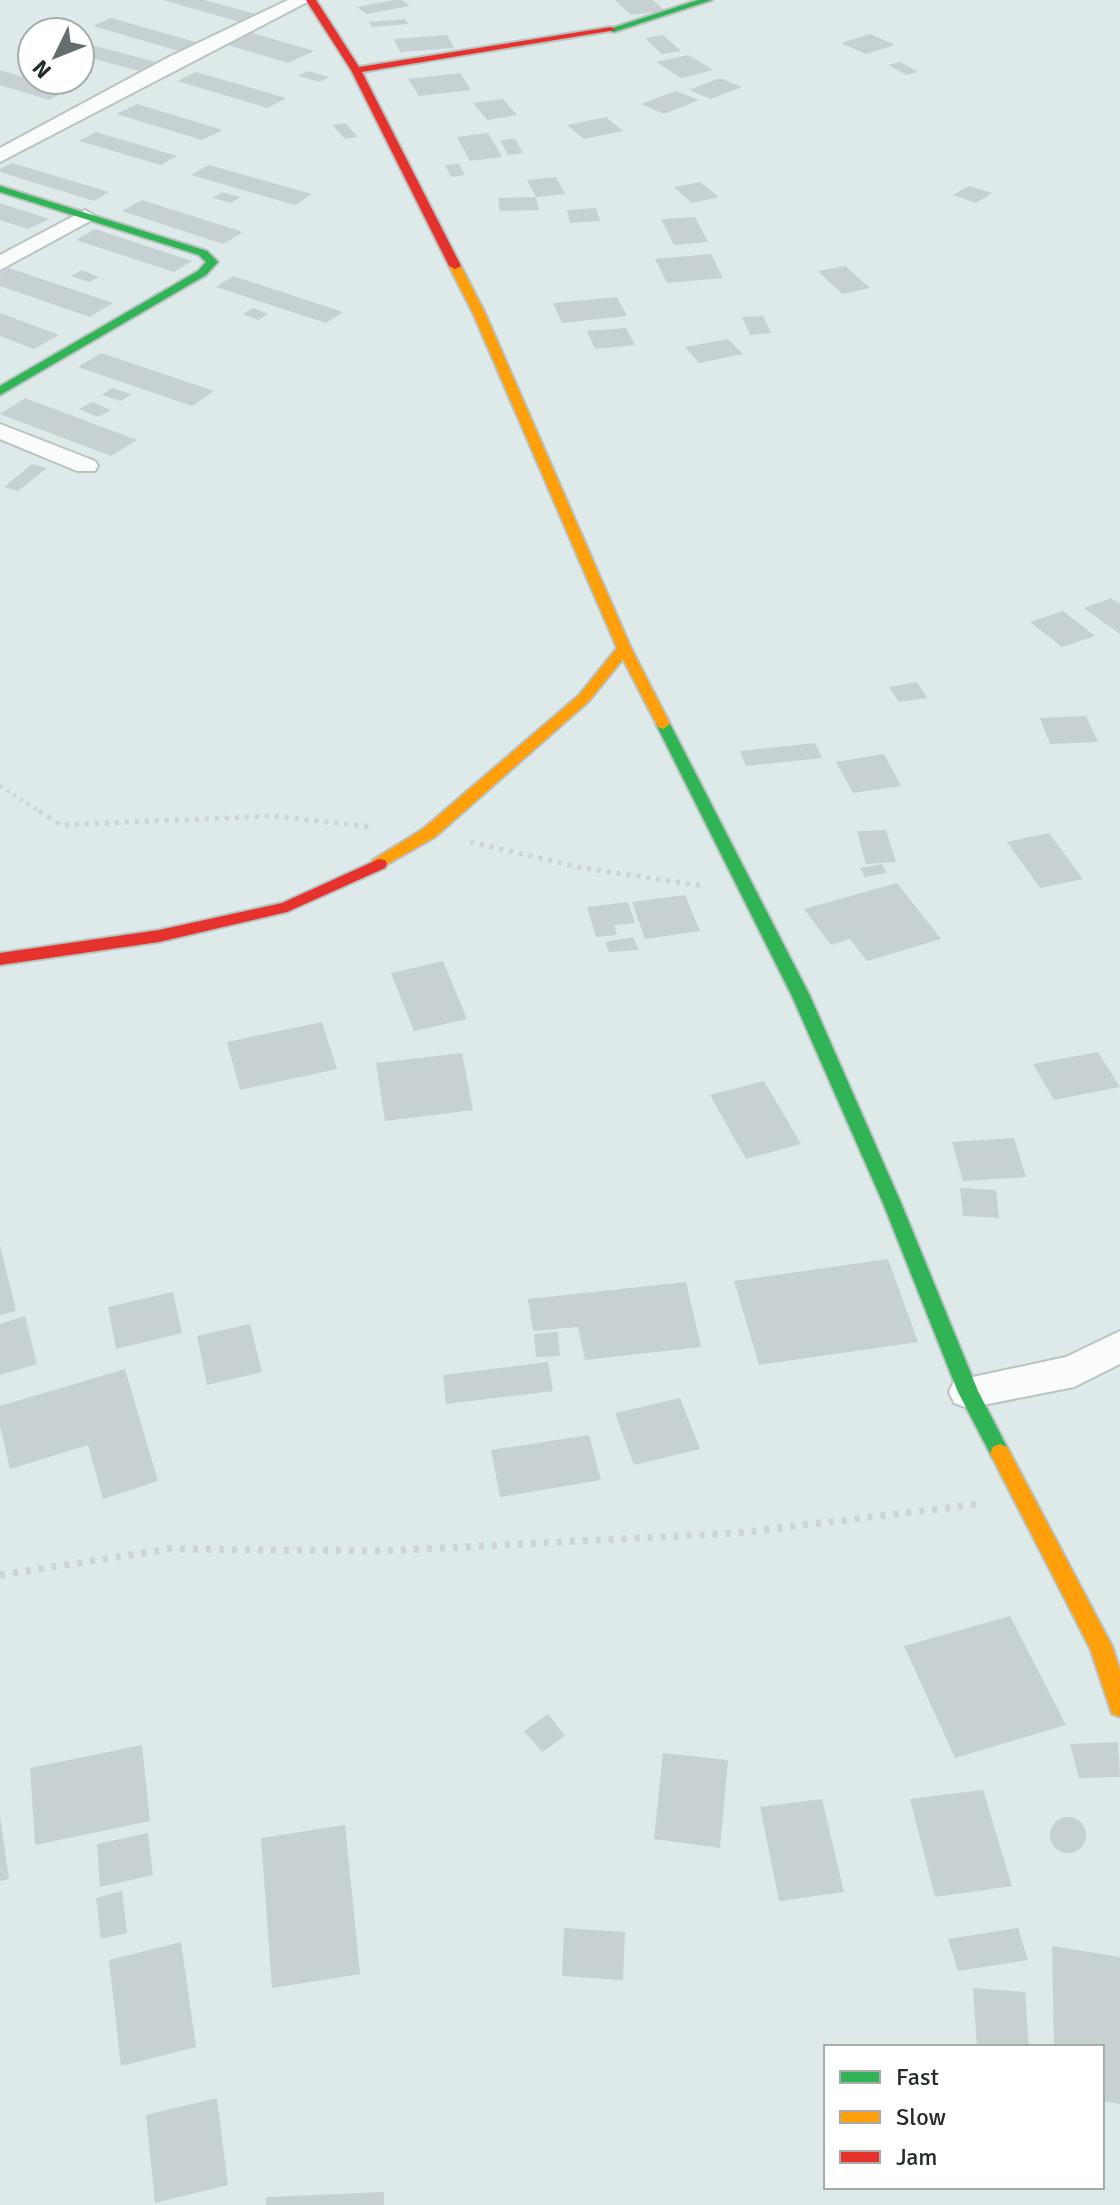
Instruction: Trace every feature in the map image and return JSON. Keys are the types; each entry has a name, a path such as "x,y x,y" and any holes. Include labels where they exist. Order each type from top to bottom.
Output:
{"main road":[{"path":"311,0 356,70 479,313 624,648 801,996 892,1203 968,1392 1024,1498 1111,1645 1120,1706"},
{"path":"356,70 621,28 707,0"},
{"path":"0,189 203,253 212,262 202,273 0,391"},
{"path":"0,959 159,936 287,907 386,861 429,833 584,698 624,648"}],"street":[{"path":"0,156 175,61 302,0"},
{"path":"0,264 85,216"},
{"path":"0,431 86,466"},
{"path":"968,1392 1074,1371 1120,1346"}],"path":[{"path":"0,1575 169,1549 382,1551 738,1533 1024,1498"}],"building":[{"path":"163,0 204,0 256,14 240,22"},
{"path":"402,0 410,6 367,14 357,7"},
{"path":"615,0 653,0 665,11 631,15"},
{"path":"111,18 199,43 182,52 96,25"},
{"path":"405,19 408,24 372,27 369,22"},
{"path":"252,33 314,51 288,63 228,45"},
{"path":"870,34 895,45 866,54 841,43"},
{"path":"447,35 454,48 400,52 394,39"},
{"path":"663,35 681,51 662,54 645,38"},
{"path":"96,46 156,62 139,71 96,59"},
{"path":"688,55 713,70 681,78 656,62"},
{"path":"900,62 918,72 906,75 888,65"},
{"path":"0,70 16,75 16,90 0,85"},
{"path":"308,71 329,77 320,82 298,76"},
{"path":"196,72 286,98 268,108 177,81"},
{"path":"460,73 471,90 419,96 408,79"},
{"path":"720,78 742,87 711,99 689,90"},
{"path":"676,91 699,100 664,114 641,104"},
{"path":"36,96 57,96 49,100"},
{"path":"503,99 517,115 487,120 473,103"},
{"path":"137,104 223,130 202,140 116,114"},
{"path":"606,117 623,131 584,139 567,125"},
{"path":"345,123 358,137 345,139 332,125"},
{"path":"96,132 177,156 161,165 79,141"},
{"path":"488,133 502,157 470,161 457,137"},
{"path":"515,139 523,153 508,155 500,140"},
{"path":"12,163 109,192 94,201 0,172"},
{"path":"459,164 465,175 451,177 445,165"},
{"path":"209,165 312,194 295,205 191,175"},
{"path":"556,177 565,194 536,197 527,180"},
{"path":"700,182 719,197 692,203 674,187"},
{"path":"969,186 992,193 976,203 953,195"},
{"path":"222,192 240,197 231,203 213,198"},
{"path":"536,197 539,210 500,211 498,198"},
{"path":"142,200 243,232 223,244 122,211"},
{"path":"0,203 49,219 28,229 0,220"},
{"path":"596,208 600,221 570,223 567,210"},
{"path":"695,217 708,242 674,245 661,219"},
{"path":"95,229 192,261 174,272 76,240"},
{"path":"711,254 723,278 667,283 655,259"},
{"path":"845,266 870,288 842,294 818,271"},
{"path":"9,268 113,303 90,317 0,286 0,273"},
{"path":"82,270 99,277 89,282 71,276"},
{"path":"233,276 343,312 326,323 216,287"},
{"path":"617,297 627,316 562,323 553,303"},
{"path":"253,308 268,314 258,320 243,314"},
{"path":"0,313 59,335 34,349 0,336"},
{"path":"763,316 771,333 750,335 742,317"},
{"path":"626,328 635,345 595,349 587,331"},
{"path":"728,339 743,354 699,363 685,347"},
{"path":"101,353 214,391 192,406 78,367"},
{"path":"112,388 131,394 121,401 102,395"},
{"path":"25,398 137,440 111,456 0,414"},
{"path":"92,402 111,410 98,417 79,409"},
{"path":"32,464 47,468 18,491 4,487"},
{"path":"1111,598 1120,604 1120,634 1084,608"},
{"path":"1063,611 1095,636 1062,647 1030,622"},
{"path":"917,682 927,698 899,702 889,687"},
{"path":"1086,716 1098,742 1050,744 1040,718"},
{"path":"815,743 822,758 746,766 740,751"},
{"path":"884,754 901,786 853,793 836,762"},
{"path":"886,830 896,862 866,864 857,831"},
{"path":"1049,833 1083,879 1040,888 1007,842"},
{"path":"882,864 887,873 865,877 860,868"},
{"path":"897,883 941,939 867,961 850,939 831,945 804,909"},
{"path":"685,895 700,931 645,939 632,902"},
{"path":"628,902 635,923 614,925 617,935 596,937 587,907"},
{"path":"633,937 639,950 609,952 605,942"},
{"path":"443,961 467,1019 414,1031 391,973"},
{"path":"322,1022 337,1069 240,1090 227,1042"},
{"path":"1098,1052 1120,1087 1054,1100 1033,1064"},
{"path":"462,1053 473,1110 385,1121 376,1063"},
{"path":"764,1081 801,1144 746,1159 710,1095"},
{"path":"1014,1138 1026,1177 963,1181 952,1142"},
{"path":"960,1188 996,1190 999,1218 963,1216"},
{"path":"0,1245 16,1311 0,1315"},
{"path":"888,1259 918,1342 759,1365 734,1281"},
{"path":"686,1282 701,1347 585,1360 578,1327 533,1331 528,1299"},
{"path":"173,1292 182,1333 116,1349 108,1307"},
{"path":"25,1316 37,1364 0,1375 0,1324"},
{"path":"250,1324 262,1372 207,1385 197,1336"},
{"path":"558,1332 560,1356 536,1357 534,1334"},
{"path":"548,1362 553,1391 446,1404 443,1375"},
{"path":"125,1369 158,1481 103,1499 88,1445 10,1469 0,1426 0,1406"},
{"path":"680,1398 700,1449 634,1465 615,1413"},
{"path":"589,1435 601,1480 500,1497 491,1450"},
{"path":"1010,1616 1066,1725 955,1758 904,1646"},
{"path":"548,1714 565,1736 542,1752 524,1731"},
{"path":"1118,1742 1120,1777 1079,1778 1070,1744"},
{"path":"142,1745 150,1821 35,1845 30,1768"},
{"path":"663,1753 728,1760 720,1848 654,1839"},
{"path":"983,1790 1012,1886 935,1897 910,1799"},
{"path":"822,1799 844,1892 779,1901 760,1807"},
{"path":"0,1816 9,1879 0,1881"},
{"path":"1068,1817 1080,1823 1086,1835 1080,1847 1068,1853 1056,1847 1050,1835 1056,1823"},
{"path":"345,1825 360,1974 272,1988 261,1838"},
{"path":"148,1833 153,1875 100,1887 97,1844"},
{"path":"122,1891 127,1933 101,1939 96,1898"},
{"path":"564,1928 625,1932 623,1980 562,1976"},
{"path":"1018,1928 1028,1960 958,1971 948,1939"},
{"path":"181,1942 196,2047 121,2066 109,1960"},
{"path":"1052,1946 1120,1957 1120,2104 1104,2101 1104,2045 1054,2045"},
{"path":"973,1988 1025,1992 1029,2045 977,2045"},
{"path":"217,2098 228,2185 155,2203 146,2115"},
{"path":"384,2192 384,2205 266,2205 266,2197"}],"traffic: fast":[{"path":"611,30 707,0"},
{"path":"0,189 203,253 212,262 202,273 0,391"},
{"path":"663,724 801,996 892,1203 968,1392 1000,1453"}],"traffic: slow":[{"path":"455,266 479,313 624,648 663,724"},
{"path":"379,864 429,833 584,698 624,648"},
{"path":"1000,1453 1101,1646 1120,1706"}],"traffic: jam":[{"path":"311,0 356,70 455,266"},
{"path":"356,70 611,30"},
{"path":"0,959 159,936 287,907 379,864"}]}
